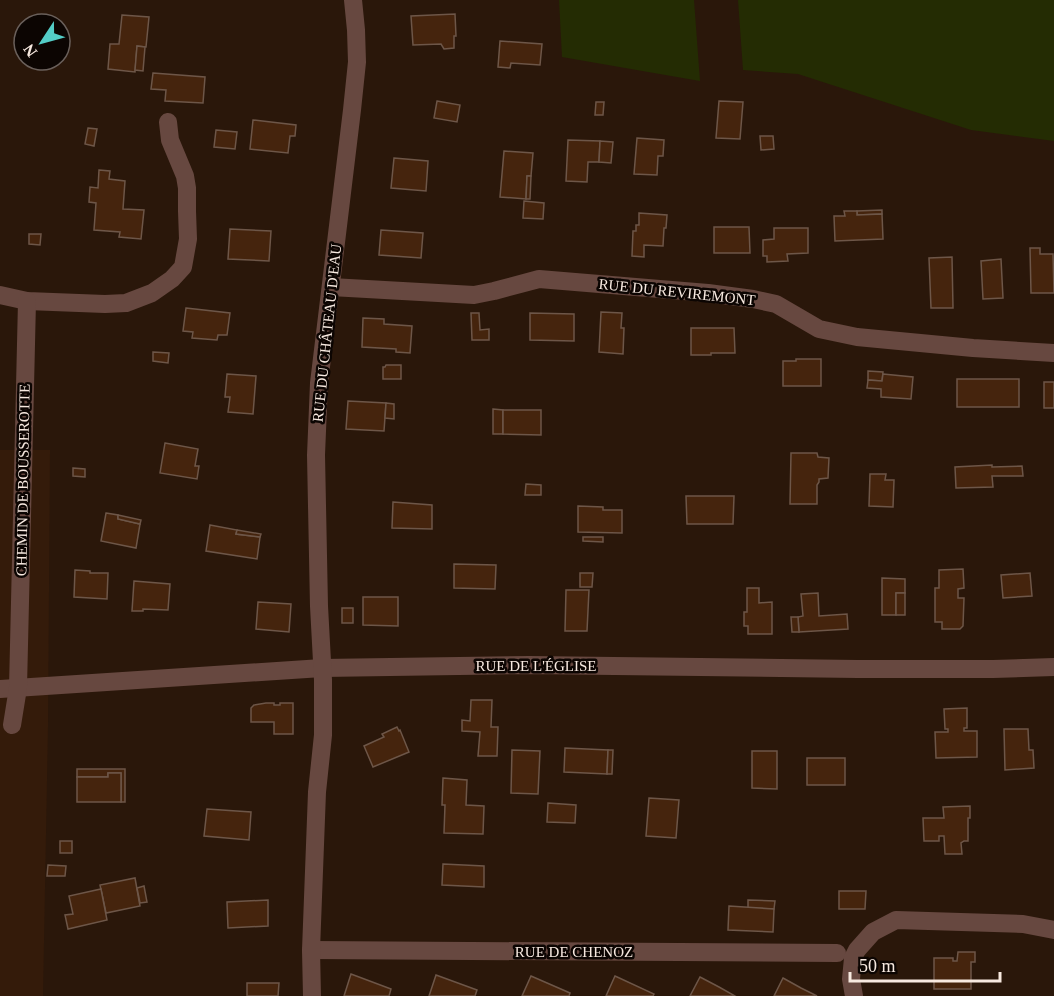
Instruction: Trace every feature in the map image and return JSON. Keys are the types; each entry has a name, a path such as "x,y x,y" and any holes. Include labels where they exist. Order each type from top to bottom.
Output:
{"street":[{"name":"RUE DU CHÂTEAU D'EAU","path":"322,668 316,455 319,383 357,62 353,1"},
{"path":"0,295 27,300 126,303 152,293 172,279 183,267 188,239 187,188 185,176 170,140 168,122"},
{"name":"RUE DU REVIREMONT","path":"331,287 474,295 539,279 697,292 776,304 819,329 857,337 1054,353"},
{"name":"CHEMIN DE BOUSSEROTTE","path":"12,725 9,688 27,300"},
{"name":"RUE DE L'ÉGLISE","path":"9,688 322,668 530,665 903,669 1054,667"},
{"path":"312,996 310,950 316,792 322,743 322,668"},
{"path":"854,996 845,956 857,950 873,932 896,920 1023,924 1054,930"},
{"name":"RUE DE CHENOZ","path":"310,950 845,956"}],"shaded area":[{"path":"0,450 50,450 43,996 0,996"}],"green space":[{"path":"559,0 694,0 700,81 562,57"},
{"path":"738,0 1054,0 1054,141 971,130 798,74 743,70"}],"building":[{"path":"455,14 454,48 444,49 441,44 413,45 411,16"},
{"path":"122,15 149,17 146,47 137,46 135,72 108,69 110,44 119,44"},
{"path":"500,41 542,44 540,65 511,63 510,68 498,67"},
{"path":"137,46 145,47 143,71 135,70"},
{"path":"153,73 205,77 203,103 165,101 166,90 151,89"},
{"path":"437,101 460,105 457,122 434,118"},
{"path":"719,101 743,102 740,139 716,138"},
{"path":"596,102 604,102 603,115 595,115"},
{"path":"253,120 296,125 295,136 290,136 288,153 250,149"},
{"path":"88,128 97,129 94,146 85,144"},
{"path":"216,130 237,132 235,149 214,147"},
{"path":"760,136 773,136 774,149 761,150"},
{"path":"637,138 664,140 663,156 658,156 657,175 634,174"},
{"path":"568,140 600,141 599,162 588,162 587,182 566,181"},
{"path":"600,141 613,142 611,163 599,162"},
{"path":"504,151 533,153 531,176 527,176 526,199 500,197"},
{"path":"394,158 428,161 426,191 391,188"},
{"path":"99,170 110,171 109,179 125,181 123,209 144,210 141,239 119,237 120,232 94,230 96,203 89,202 90,187 98,188"},
{"path":"527,176 531,176 530,199 526,199"},
{"path":"524,201 544,203 543,219 523,218"},
{"path":"882,210 882,214 857,215 857,211"},
{"path":"844,211 857,211 857,215 882,214 883,239 835,241 834,216 845,216"},
{"path":"639,213 667,215 663,246 644,245 644,257 632,256 633,231 636,231 636,225 639,225"},
{"path":"714,227 749,227 750,253 714,253"},
{"path":"774,228 808,228 808,253 787,254 788,261 767,262 767,256 763,256 763,240 774,239"},
{"path":"230,229 271,231 269,261 228,259"},
{"path":"381,230 423,233 421,258 379,255"},
{"path":"29,234 41,234 40,245 29,244"},
{"path":"1030,248 1040,248 1040,254 1053,254 1054,293 1031,293"},
{"path":"952,257 953,308 931,308 929,258"},
{"path":"1001,259 1003,298 983,299 981,261"},
{"path":"186,308 230,313 227,335 218,335 217,340 192,338 193,332 183,331"},
{"path":"601,312 622,313 623,354 599,352"},
{"path":"471,313 479,313 480,330 489,329 489,340 472,340"},
{"path":"530,313 574,314 574,341 530,340"},
{"path":"363,318 384,319 384,324 412,326 410,353 396,352 396,349 362,347"},
{"path":"691,328 734,328 735,353 691,355"},
{"path":"153,352 169,353 168,363 153,361"},
{"path":"796,359 821,359 821,386 783,386 783,361 796,361"},
{"path":"401,365 401,379 383,379 383,367"},
{"path":"868,371 883,372 882,381 868,380"},
{"path":"227,374 256,376 253,414 228,412 230,397 225,397"},
{"path":"883,374 913,377 911,399 881,397 881,389 867,388 868,380 882,381"},
{"path":"957,379 1019,379 1019,407 957,407"},
{"path":"1044,382 1054,382 1054,408 1044,408"},
{"path":"348,401 386,403 384,431 346,429"},
{"path":"386,403 394,404 394,419 385,418"},
{"path":"493,409 503,410 503,434 493,434"},
{"path":"503,410 541,410 541,435 503,434"},
{"path":"165,443 198,449 195,466 199,466 197,479 160,473"},
{"path":"791,453 817,453 818,457 829,458 828,478 819,479 817,485 817,504 790,504"},
{"path":"992,465 992,467 1022,466 1023,476 992,476 993,487 956,488 955,467"},
{"path":"73,468 85,469 85,477 73,476"},
{"path":"870,474 886,474 885,480 894,480 893,507 869,506"},
{"path":"526,484 541,485 541,495 525,495"},
{"path":"686,496 734,496 733,524 687,524"},
{"path":"393,502 432,505 432,529 392,528"},
{"path":"578,506 622,510 622,533 578,532"},
{"path":"106,513 118,515 118,519 140,524 136,548 101,541"},
{"path":"118,515 141,520 140,524 118,519"},
{"path":"210,525 237,530 236,534 260,537 257,559 206,551"},
{"path":"237,530 261,534 260,537 236,534"},
{"path":"583,537 603,537 603,542 583,541"},
{"path":"454,564 496,565 495,589 454,588"},
{"path":"963,569 964,588 958,589 958,598 964,598 963,626 960,629 942,629 942,622 935,622 935,588 939,588 939,570"},
{"path":"75,570 108,573 107,599 74,597"},
{"path":"580,573 593,573 592,587 580,587"},
{"path":"1030,573 1032,596 1003,598 1001,575"},
{"path":"882,578 905,579 905,593 896,593 896,615 882,615"},
{"path":"134,581 170,584 168,610 132,611"},
{"path":"747,588 759,588 759,603 772,602 772,634 748,634 748,626 744,626 744,612 747,612"},
{"path":"566,590 589,590 587,631 565,631"},
{"path":"818,593 819,616 847,614 848,629 799,632 798,617 803,616 801,594"},
{"path":"896,593 905,593 905,615 896,615"},
{"path":"363,597 398,597 398,626 363,625"},
{"path":"258,602 291,604 289,632 256,629"},
{"path":"342,608 353,608 353,623 342,623"},
{"path":"791,617 798,617 799,632 792,632"},
{"path":"471,700 492,700 491,727 498,727 497,756 478,756 480,732 462,731 462,720 470,721"},
{"path":"266,703 280,705 280,703 293,703 293,734 274,734 274,722 251,722 251,708 254,705"},
{"path":"967,708 967,728 964,728 964,731 977,731 977,757 936,758 935,732 948,732 948,729 945,729 944,709"},
{"path":"397,727 409,752 373,767 364,746 384,737 382,734"},
{"path":"1004,729 1028,729 1029,750 1033,750 1034,768 1005,770"},
{"path":"565,748 608,750 607,774 564,772"},
{"path":"512,750 540,751 538,794 511,793"},
{"path":"608,750 613,750 612,774 607,774"},
{"path":"752,751 777,751 777,789 752,788"},
{"path":"807,758 845,758 845,785 807,785"},
{"path":"77,769 125,769 125,802 121,802 121,773 108,773 108,777 77,777"},
{"path":"108,773 121,773 121,802 77,802 77,777 108,777"},
{"path":"443,778 467,780 466,805 484,806 483,834 444,833"},
{"path":"649,798 679,800 676,838 646,836"},
{"path":"548,803 576,805 575,823 547,822"},
{"path":"970,806 968,841 961,843 962,854 945,854 944,836 939,836 939,841 924,841 923,818 944,818 943,807"},
{"path":"207,809 251,812 249,840 204,836"},
{"path":"60,841 72,841 72,853 60,853"},
{"path":"443,864 484,866 484,887 442,885"},
{"path":"48,865 66,866 65,876 47,876"},
{"path":"135,878 140,906 106,913 100,885"},
{"path":"144,886 147,902 140,903 137,888"},
{"path":"101,889 107,920 68,929 65,915 73,914 69,896"},
{"path":"839,891 866,891 865,909 839,909"},
{"path":"268,900 268,926 228,928 227,902"},
{"path":"748,900 775,901 774,909 748,908"},
{"path":"729,906 774,909 773,932 728,930"},
{"path":"958,952 975,952 975,962 971,962 971,989 934,989 934,958 953,958 953,961 957,961"},
{"path":"351,974 391,989 389,996 344,996"},
{"path":"436,975 477,990 475,996 429,996"},
{"path":"531,976 570,993 569,996 522,996"},
{"path":"615,976 654,994 653,996 606,996"},
{"path":"700,977 719,987 735,996 690,996"},
{"path":"783,978 801,988 817,996 774,996"},
{"path":"247,983 279,983 278,996 247,996"}]}
